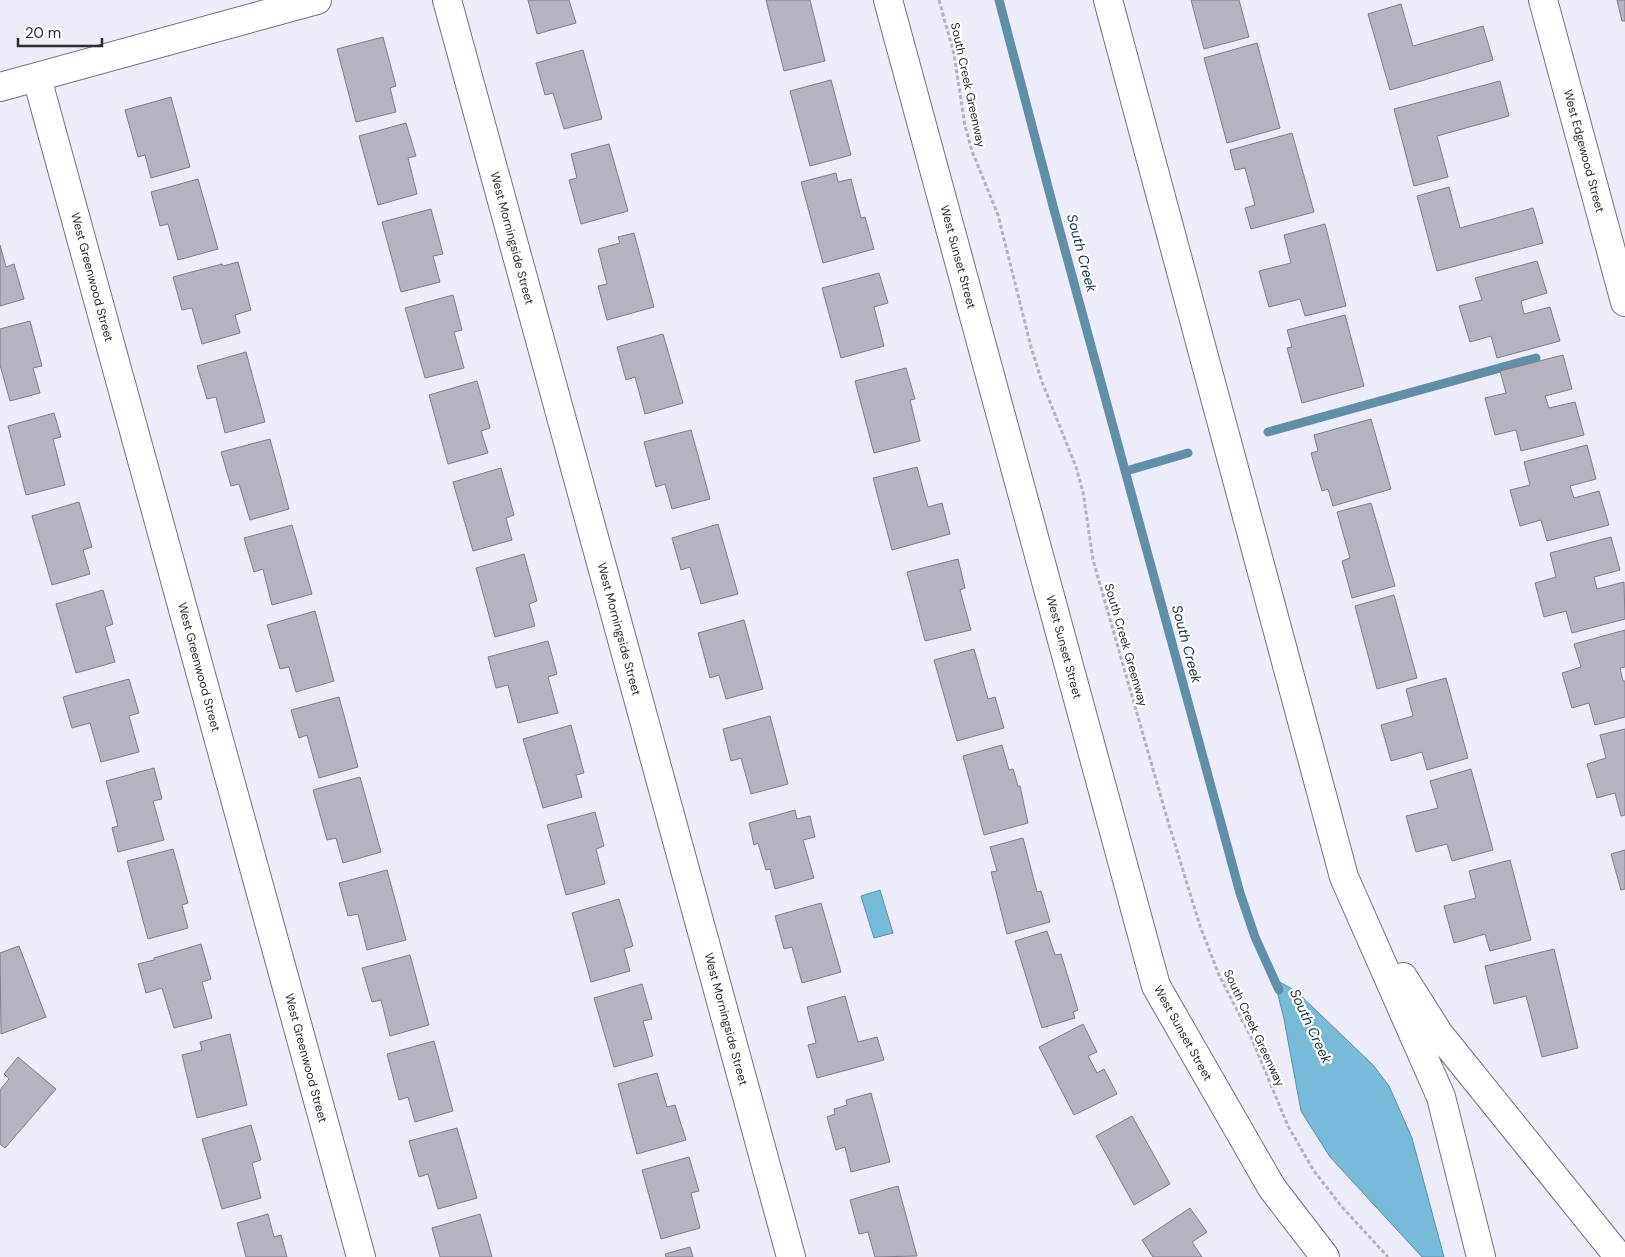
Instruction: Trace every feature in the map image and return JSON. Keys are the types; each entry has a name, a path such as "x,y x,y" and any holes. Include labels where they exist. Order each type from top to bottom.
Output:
{"street":[{"path":"0,87 317,0"},
{"name":"West Morningside Street","path":"447,0 791,1257"},
{"name":"West Sunset Street","path":"888,0 1156,986 1272,1188 1325,1257"},
{"path":"1108,0 1344,877 1441,1097 1481,1257"},
{"name":"West Edgewood Street","path":"1543,0 1625,302"},
{"name":"West Greenwood Street","path":"37,78 361,1257"},
{"path":"1344,877 1439,1034 1618,1257"}],"path":[{"name":"South Creek Greenway","path":"939,0 954,54 967,134 998,215 1026,328 1042,382 1076,467 1083,492 1093,560 1200,926 1219,975 1251,1037 1288,1126 1314,1171 1342,1207 1388,1257"}],"water":[{"path":"880,890 893,933 874,938 861,896"},
{"path":"1274,979 1296,991 1373,1065 1389,1086 1412,1138 1444,1257 1422,1257 1330,1157 1301,1111 1284,1019"}],"building":[{"path":"528,0 569,0 576,23 537,34"},
{"path":"766,0 810,0 825,61 784,71"},
{"path":"1191,0 1239,0 1249,37 1204,49"},
{"path":"1617,0 1625,0 1625,21 1622,21"},
{"path":"1401,4 1413,46 1483,26 1493,60 1390,90 1368,14"},
{"path":"383,37 396,86 390,88 396,112 356,122 337,49"},
{"path":"1257,43 1280,128 1227,143 1204,58"},
{"path":"583,50 602,119 564,129 553,93 545,95 536,63"},
{"path":"831,80 851,155 810,166 790,91"},
{"path":"1500,81 1509,116 1437,136 1448,177 1414,186 1394,109"},
{"path":"171,97 190,167 151,178 145,155 138,157 125,110"},
{"path":"406,123 416,156 408,158 417,194 378,205 359,136"},
{"path":"1292,133 1314,212 1251,229 1245,208 1255,205 1245,168 1235,170 1230,150"},
{"path":"609,144 628,211 581,224 569,180 577,178 571,154"},
{"path":"836,173 838,182 851,179 861,218 865,217 874,249 823,263 801,182"},
{"path":"198,179 218,249 178,260 168,224 160,226 151,192"},
{"path":"1449,187 1460,228 1533,208 1543,243 1437,271 1417,196"},
{"path":"431,209 443,254 433,256 440,282 401,292 382,222"},
{"path":"1325,224 1346,306 1305,316 1300,299 1269,307 1259,271 1291,263 1284,235"},
{"path":"634,233 654,307 607,320 598,286 607,284 598,249 620,243 618,237"},
{"path":"0,245 6,267 14,264 24,299 0,306"},
{"path":"1537,261 1547,293 1521,301 1524,314 1550,307 1560,341 1497,358 1491,336 1470,342 1459,306 1482,300 1475,278"},
{"path":"238,262 251,310 235,315 240,333 202,344 192,308 182,310 173,277 222,264 223,266"},
{"path":"879,273 888,303 874,307 884,346 841,358 822,288"},
{"path":"453,295 462,330 454,332 464,368 425,378 405,308"},
{"path":"1345,315 1364,386 1302,403 1287,348 1292,347 1287,330"},
{"path":"30,321 42,366 33,368 40,393 10,401 0,365 0,329"},
{"path":"663,334 683,403 645,414 635,377 626,380 617,347"},
{"path":"246,352 265,422 225,433 216,397 207,399 197,366"},
{"path":"1563,355 1572,389 1545,396 1549,408 1575,402 1584,435 1521,451 1516,430 1495,435 1485,398 1506,393 1500,371"},
{"path":"906,368 915,399 910,400 920,441 874,453 855,381"},
{"path":"477,381 490,428 481,431 488,453 448,464 429,395"},
{"path":"54,413 61,437 53,439 65,485 26,495 8,426"},
{"path":"1371,419 1391,489 1333,506 1328,489 1322,491 1311,453 1318,451 1314,435"},
{"path":"691,430 710,499 672,509 665,484 656,487 644,442"},
{"path":"270,439 289,509 250,520 239,484 231,486 221,452"},
{"path":"1587,445 1596,479 1570,486 1574,498 1599,491 1609,525 1547,541 1541,520 1520,526 1510,490 1530,485 1524,462"},
{"path":"917,467 928,507 942,503 950,534 892,550 873,478"},
{"path":"501,468 514,515 506,518 512,540 473,551 453,482"},
{"path":"79,502 92,547 83,550 90,574 52,585 32,516"},
{"path":"1371,503 1395,586 1352,598 1342,561 1350,558 1337,512"},
{"path":"718,524 738,594 701,604 690,567 681,570 672,538"},
{"path":"292,525 312,594 272,605 263,569 254,572 244,538"},
{"path":"1611,537 1620,570 1594,577 1597,589 1624,582 1625,619 1572,633 1566,611 1544,617 1535,583 1556,577 1550,553"},
{"path":"524,554 537,601 529,604 535,626 495,637 476,568"},
{"path":"958,559 965,588 960,590 971,630 925,641 907,572"},
{"path":"103,590 113,624 105,627 115,662 76,673 56,604"},
{"path":"1394,595 1417,678 1377,689 1355,606"},
{"path":"315,611 334,681 296,692 289,667 280,669 267,625"},
{"path":"744,620 763,689 726,699 719,675 710,678 698,633"},
{"path":"1625,630 1625,667 1620,668 1623,681 1625,681 1625,717 1595,725 1589,703 1572,708 1562,673 1581,667 1574,644"},
{"path":"548,641 557,674 548,677 558,713 518,723 508,685 496,688 488,657"},
{"path":"974,649 988,699 995,697 1004,728 957,741 934,660"},
{"path":"1446,678 1468,758 1427,770 1422,752 1391,761 1381,725 1413,716 1406,689"},
{"path":"129,679 139,713 129,716 139,752 101,762 90,723 72,728 63,697"},
{"path":"339,697 358,767 319,778 307,735 299,738 291,710"},
{"path":"770,716 788,784 751,794 741,758 731,761 723,729"},
{"path":"571,725 584,773 576,775 582,797 543,808 523,739"},
{"path":"1625,729 1625,815 1621,816 1615,793 1597,798 1587,764 1606,758 1600,735"},
{"path":"1002,745 1009,770 1013,769 1018,786 1020,786 1028,823 984,835 963,756"},
{"path":"154,768 162,799 153,801 164,840 118,852 112,828 118,826 106,781"},
{"path":"1471,769 1493,850 1452,861 1447,844 1416,852 1406,816 1438,808 1430,781"},
{"path":"360,777 381,852 343,863 336,838 327,840 313,790"},
{"path":"795,810 797,819 810,816 815,837 803,840 814,878 775,889 770,869 766,870 758,843 754,845 749,823"},
{"path":"595,812 604,846 596,849 605,884 566,895 547,825"},
{"path":"1023,838 1037,892 1041,891 1050,922 1007,934 991,872 997,871 990,847"},
{"path":"173,849 188,903 182,905 188,928 148,939 127,861"},
{"path":"1625,850 1625,889 1621,890 1611,854"},
{"path":"1510,860 1531,940 1490,951 1485,934 1454,943 1444,906 1476,898 1469,871"},
{"path":"387,870 406,940 367,950 358,914 348,916 339,883"},
{"path":"619,899 633,946 624,949 630,971 591,982 572,913"},
{"path":"821,903 841,972 802,983 792,947 784,949 775,916"},
{"path":"1047,931 1055,955 1061,954 1078,1010 1073,1012 1075,1018 1042,1028 1015,941"},
{"path":"201,944 211,979 202,982 212,1018 174,1028 162,988 146,993 138,964"},
{"path":"19,946 46,1017 1,1034 0,953"},
{"path":"1554,949 1578,1048 1542,1057 1526,996 1494,1004 1485,966"},
{"path":"410,955 429,1025 390,1036 381,1000 372,1002 362,968"},
{"path":"642,984 652,1019 643,1021 653,1056 614,1067 594,998"},
{"path":"845,996 858,1042 877,1037 884,1060 817,1078 808,1045 816,1043 807,1007"},
{"path":"1083,1024 1097,1052 1088,1056 1097,1073 1104,1069 1117,1094 1074,1115 1039,1047"},
{"path":"230,1034 247,1105 197,1118 182,1055 202,1050 200,1042"},
{"path":"434,1041 453,1111 415,1122 408,1097 399,1100 387,1054"},
{"path":"18,1057 56,1089 5,1148 0,1144 0,1090 9,1079 4,1074"},
{"path":"657,1073 667,1107 675,1105 686,1140 637,1154 618,1084"},
{"path":"871,1093 890,1162 851,1172 845,1147 836,1150 827,1117 835,1114 834,1109 847,1105 846,1100"},
{"path":"1132,1116 1170,1184 1134,1205 1096,1136"},
{"path":"251,1125 261,1160 252,1163 261,1198 222,1209 202,1139"},
{"path":"457,1128 477,1198 438,1209 428,1174 419,1177 409,1141"},
{"path":"689,1157 699,1191 691,1193 700,1228 661,1239 642,1170"},
{"path":"898,1186 917,1256 875,1257 868,1232 859,1234 850,1200"},
{"path":"1190,1208 1207,1232 1192,1242 1202,1257 1153,1257 1142,1240"},
{"path":"268,1214 274,1237 281,1235 287,1257 246,1257 237,1223"},
{"path":"480,1214 492,1257 440,1257 432,1228"},
{"path":"690,1247 693,1257 666,1257 665,1254"}],"waterway":[{"name":"South Creek","path":"999,0 1053,206 1240,893 1255,937 1279,990"},
{"path":"1268,432 1536,358"},
{"path":"1126,471 1188,453"}]}
